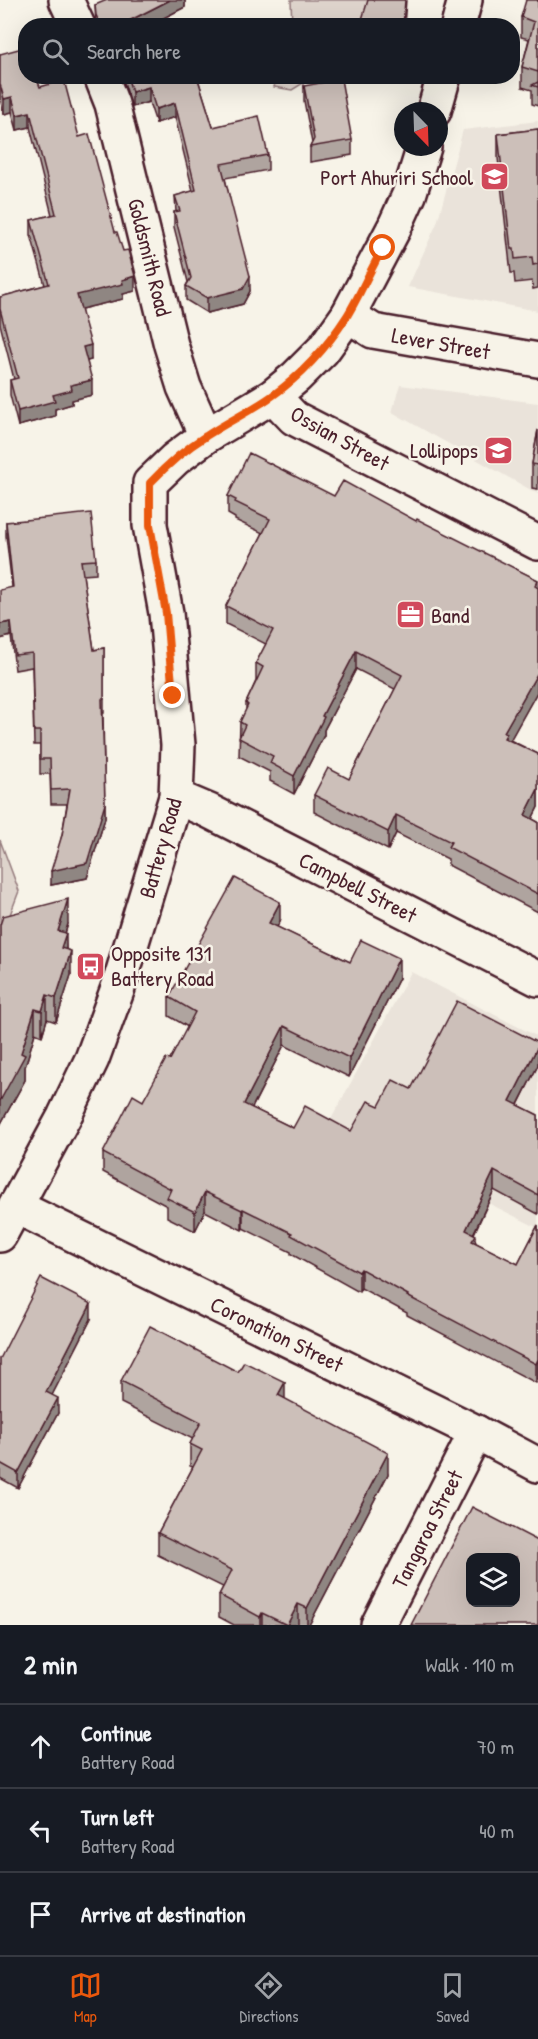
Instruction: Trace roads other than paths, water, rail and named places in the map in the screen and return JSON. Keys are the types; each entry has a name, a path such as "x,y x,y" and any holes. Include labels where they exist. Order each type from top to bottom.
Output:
{"street":[{"path":"66,0 74,18"},
{"path":"460,18 465,0"},
{"name":"Goldsmith Road","path":"104,84 112,105 171,345 184,387 206,436"},
{"path":"437,102 442,84"},
{"name":"Battery Road","path":"0,1235 64,1117 92,1059 118,988 176,797 178,746 166,613 150,525 150,483 175,459 206,436 273,396 323,350 348,315 394,228 421,156"},
{"name":"Lever Street","path":"348,315 373,332 538,360"},
{"name":"Ossian Street","path":"273,396 294,418 538,543"},
{"name":"Campbell Street","path":"176,797 208,811 538,979"},
{"name":"Coronation Street","path":"15,1206 476,1432 538,1465"},
{"name":"Tangaroa Street","path":"378,1625 476,1432"}],"place":[{"name":"Port Ahuriri School","path":"494,177"},
{"name":"Lollipops","path":"499,450"},
{"name":"Band","path":"410,615"},
{"name":"Opposite 131 Battery Road","path":"90,966"}]}
